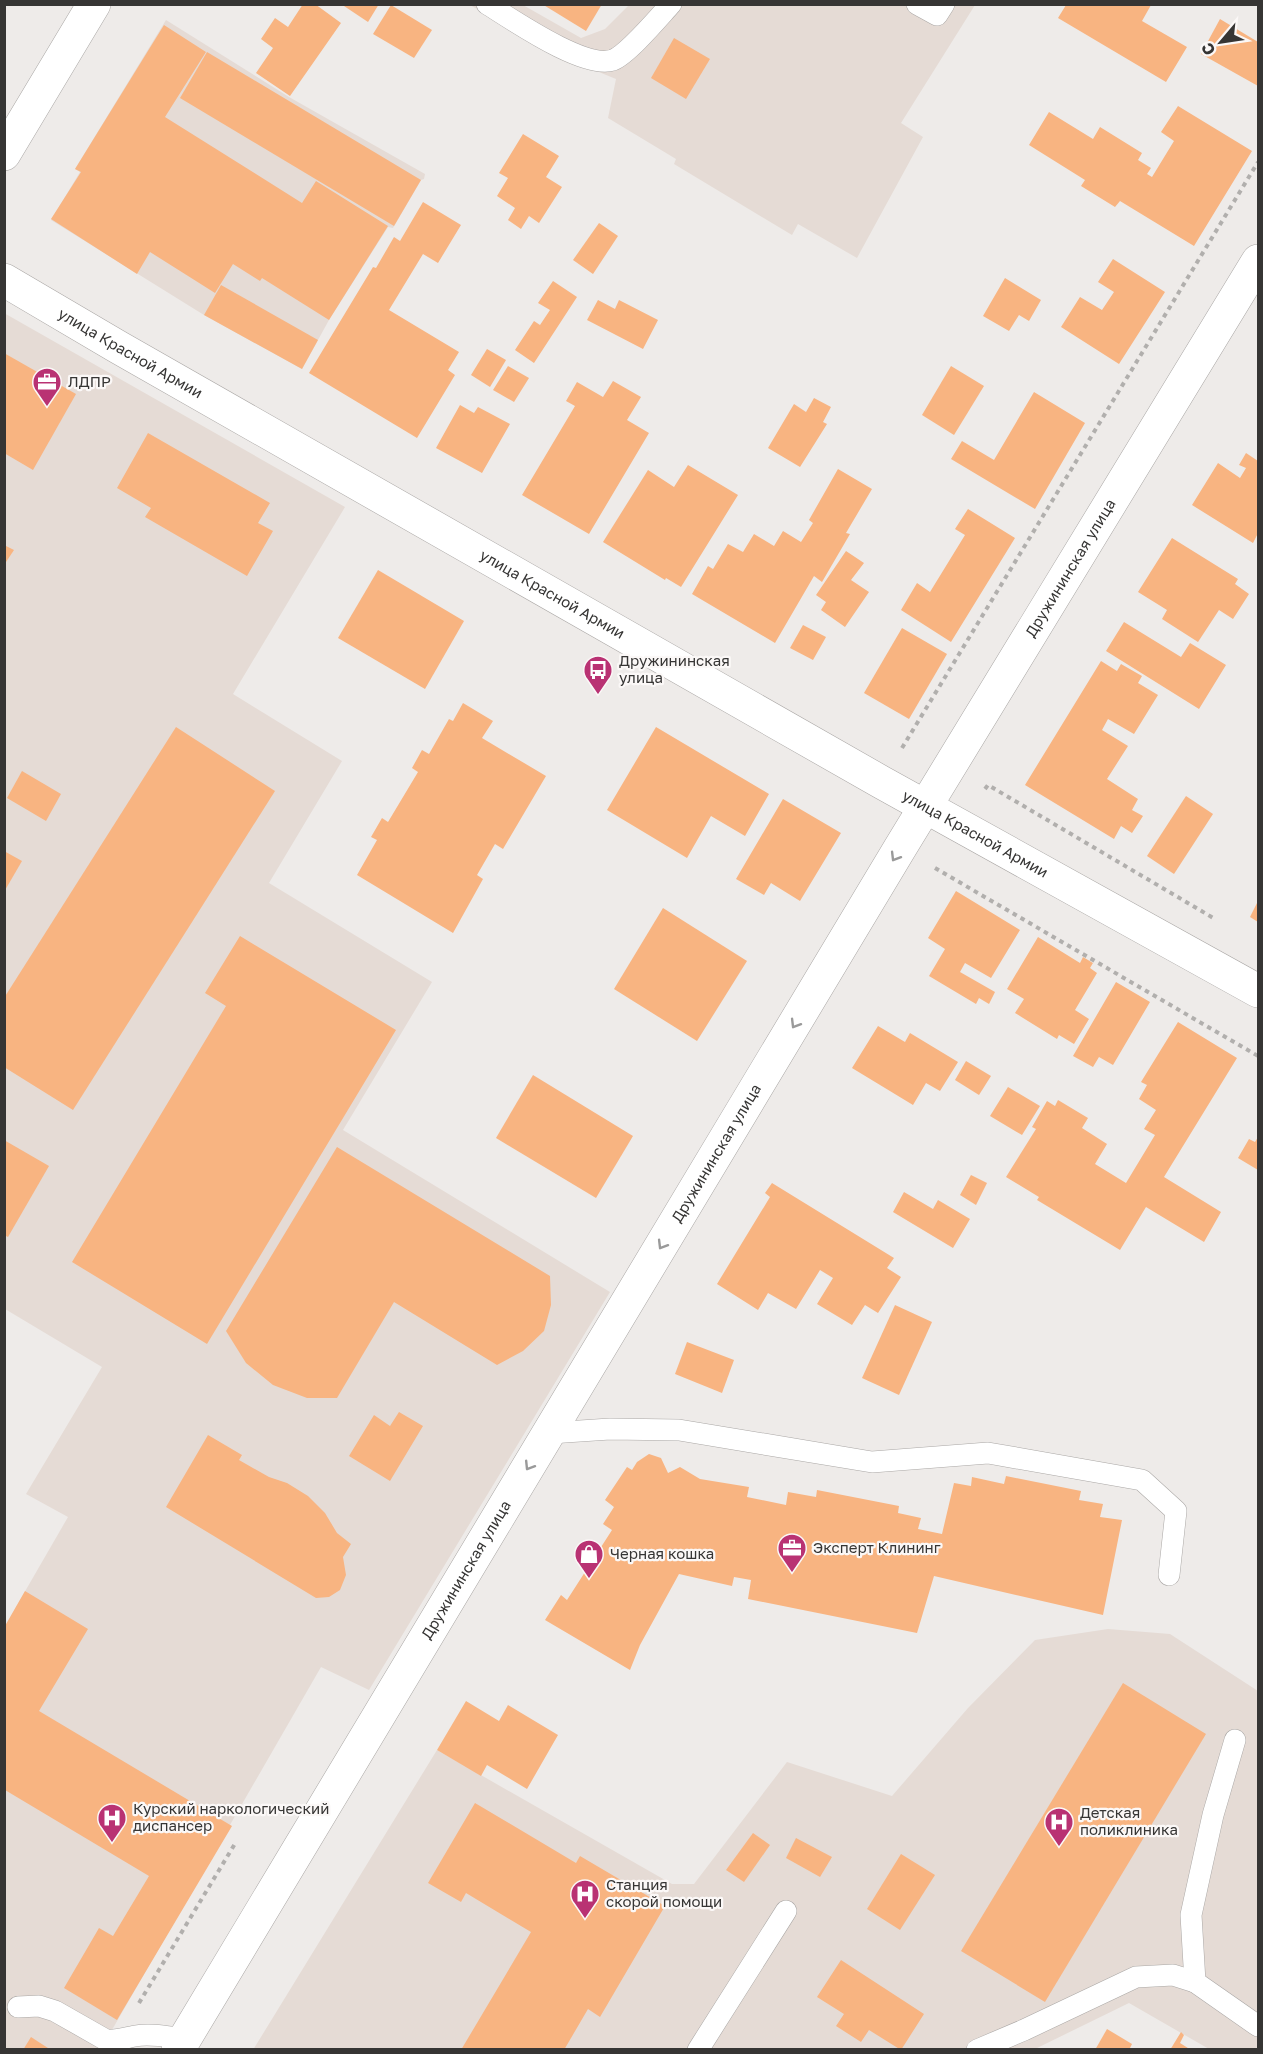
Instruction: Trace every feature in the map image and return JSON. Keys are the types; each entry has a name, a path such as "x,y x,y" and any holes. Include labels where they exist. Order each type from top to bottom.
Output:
{"street":[{"path":"4,154 94,4"},
{"name":"Дружининская улица","path":"181,2044 900,848 1258,261"},
{"name":"улица Красной Армии","path":"4,280 881,782 1258,991"}],"lane":[{"path":"487,4 565,50 587,59 613,60 639,39 670,4"},
{"path":"917,4 937,15 944,4"},
{"path":"550,1433 610,1429 679,1430 872,1462 988,1453 1142,1480 1176,1511 1169,1575"},
{"path":"1195,1982 1191,1915 1213,1815 1235,1740"},
{"path":"698,2049 786,1911"},
{"path":"977,2049 1024,2030 1136,1977 1173,1975 1195,1982 1258,2026"},
{"path":"18,2007 39,2006 55,2011 106,2040 116,2041 153,2034 181,2044"}],"path":[{"path":"881,782 1258,162"},
{"path":"900,848 1258,1056"},
{"path":"116,2041 236,1842"}],"shaded area":[{"path":"470,5 523,5 581,38 605,29 629,5 975,5 901,123 923,137 857,258 798,224 792,235 674,164 676,159 608,118 616,79 562,57"},
{"path":"166,20 289,97 425,174 393,228 388,227 329,320 302,369 204,315 51,220 80,172 75,169"},
{"path":"4,313 345,507 233,694 342,761 269,883 432,982 343,1130 610,1292 369,1690 321,1667 101,2049 5,2049 5,1626 68,1517 26,1494 102,1367 5,1309"},
{"path":"1108,1629 1170,1634 1258,1691 1258,2049 1209,2049 1129,2003 1035,2049 253,2050 437,1750 672,1884 694,1884 787,1762 892,1796 968,1708 1035,1640"}],"building":[{"path":"303,4 315,4 341,23 290,96 256,73 273,48 261,39 275,18 288,27"},
{"path":"341,4 379,4 368,22"},
{"path":"542,4 602,4 586,31"},
{"path":"391,5 432,30 414,58 373,34"},
{"path":"1066,5 1151,5 1142,21 1187,47 1166,82 1058,18"},
{"path":"1220,19 1258,42 1258,86 1201,54"},
{"path":"164,25 206,52 165,117 302,203 316,181 388,226 329,320 262,278 260,281 233,264 215,293 150,252 137,274 51,219 81,172 75,169"},
{"path":"674,38 710,59 686,99 651,78"},
{"path":"207,52 421,180 394,226 180,98"},
{"path":"1178,106 1252,151 1194,246 1120,201 1115,207 1081,186 1085,180 1029,145 1049,112 1093,139 1100,127 1142,153 1138,160 1151,168 1147,174 1152,177 1174,141 1161,132"},
{"path":"523,134 559,156 546,177 562,187 539,223 529,216 521,229 508,220 515,208 497,196 508,178 499,173"},
{"path":"423,202 461,225 438,263 423,254 389,310 459,352 448,370 455,375 417,438 309,373 373,267 376,268 394,237 400,241"},
{"path":"599,223 618,236 593,274 573,260"},
{"path":"1113,259 1165,292 1119,364 1061,327 1080,297 1102,310 1114,292 1098,282"},
{"path":"1005,278 1041,300 1029,321 1019,315 1009,331 983,316"},
{"path":"553,281 577,297 534,363 515,350 534,321 540,325 550,310 538,303"},
{"path":"221,285 318,340 302,369 204,315"},
{"path":"598,300 615,309 619,300 658,320 643,349 587,320"},
{"path":"487,349 506,360 490,387 471,375"},
{"path":"4,353 76,394 33,470 4,453"},
{"path":"508,366 529,378 514,402 493,390"},
{"path":"951,366 984,386 954,435 922,415"},
{"path":"613,381 641,397 627,420 649,433 589,534 522,495 575,406 566,401 577,382 603,397"},
{"path":"1034,392 1085,423 1035,509 951,459 962,441 994,460"},
{"path":"814,398 831,407 823,422 827,424 800,467 768,448 794,404 806,412"},
{"path":"460,405 474,413 478,407 510,424 482,473 436,448"},
{"path":"148,433 270,503 258,523 273,531 247,576 145,517 151,508 117,488"},
{"path":"1246,453 1258,461 1258,533 1253,543 1192,505 1218,463 1240,478 1246,468 1239,465"},
{"path":"688,465 738,495 681,587 666,578 665,580 603,542 648,470 674,487"},
{"path":"838,469 872,489 846,533 850,534 822,582 814,576 775,643 692,594 708,566 713,569 728,544 743,552 754,534 774,546 783,531 801,542 813,523 809,520"},
{"path":"968,509 1015,538 951,642 901,610 917,583 930,592 965,535 955,529"},
{"path":"1172,538 1238,579 1235,584 1249,594 1233,619 1219,610 1198,642 1162,619 1167,610 1138,592"},
{"path":"4,545 14,550 4,565"},
{"path":"846,551 864,563 851,580 869,592 845,627 821,610 826,602 816,595"},
{"path":"378,570 464,621 425,689 338,638"},
{"path":"1124,622 1181,657 1190,643 1226,665 1199,709 1106,651"},
{"path":"803,625 826,637 813,660 790,648"},
{"path":"902,628 947,654 909,719 864,693"},
{"path":"1101,661 1117,671 1121,664 1142,676 1138,683 1158,695 1134,734 1108,719 1102,730 1128,746 1107,779 1138,799 1132,810 1143,816 1132,833 1121,826 1114,839 1025,785"},
{"path":"463,703 493,721 482,738 546,776 503,849 495,844 477,875 483,879 453,933 357,875 377,840 371,837 382,818 388,822 418,772 412,768 422,750 429,754 449,719 453,721"},
{"path":"176,727 275,791 73,1110 4,1067 4,998"},
{"path":"656,727 769,794 745,836 711,816 687,858 607,810"},
{"path":"22,771 61,794 46,821 7,798"},
{"path":"1186,796 1213,814 1174,874 1147,856"},
{"path":"783,799 841,833 800,901 771,883 764,895 736,879"},
{"path":"4,851 22,861 4,892"},
{"path":"956,891 1020,930 991,978 965,963 960,972 995,992 989,1004 979,998 976,1004 929,976 945,949 928,938"},
{"path":"1258,901 1258,922 1250,917"},
{"path":"663,908 747,961 697,1041 614,989"},
{"path":"240,936 396,1030 207,1344 72,1262 226,1006 205,993"},
{"path":"1038,937 1080,963 1083,957 1093,963 1090,968 1097,973 1075,1010 1089,1019 1074,1044 1059,1035 1057,1039 1015,1013 1024,999 1007,989"},
{"path":"1116,982 1150,1002 1113,1065 1099,1057 1093,1067 1073,1056"},
{"path":"1178,1022 1237,1058 1164,1177 1221,1212 1204,1242 1146,1207 1120,1250 1037,1200 1039,1197 1006,1177 1036,1129 1032,1127 1047,1101 1055,1106 1058,1100 1088,1118 1082,1128 1107,1144 1095,1164 1126,1183 1155,1135 1144,1129 1156,1110 1139,1099 1147,1085 1141,1082"},
{"path":"878,1026 905,1042 910,1033 958,1062 940,1091 926,1083 913,1105 852,1068"},
{"path":"966,1061 991,1076 979,1095 955,1080"},
{"path":"533,1075 633,1136 596,1198 496,1138"},
{"path":"1008,1087 1040,1106 1022,1135 990,1116"},
{"path":"1258,1137 1258,1170 1238,1158 1249,1139 1255,1142"},
{"path":"4,1140 49,1166 8,1237 4,1235"},
{"path":"337,1147 550,1276 551,1305 544,1331 523,1351 497,1365 394,1302 337,1398 307,1398 273,1385 246,1363 226,1331"},
{"path":"971,1175 987,1183 976,1205 960,1195"},
{"path":"772,1183 894,1258 887,1268 901,1277 878,1313 865,1305 852,1325 817,1304 833,1278 820,1270 796,1309 768,1293 758,1310 717,1284 770,1197 765,1193"},
{"path":"904,1192 933,1209 938,1200 970,1219 953,1248 893,1212"},
{"path":"895,1305 932,1322 899,1395 862,1378"},
{"path":"687,1342 734,1360 722,1393 675,1374"},
{"path":"399,1412 423,1426 390,1481 349,1456 374,1415 390,1426"},
{"path":"208,1435 242,1455 239,1460 269,1477 287,1483 308,1496 325,1513 337,1533 351,1544 343,1557 346,1575 340,1590 329,1597 316,1598 166,1507"},
{"path":"649,1454 661,1458 668,1473 680,1467 700,1479 749,1487 747,1497 786,1505 788,1492 816,1497 817,1490 899,1506 898,1513 921,1518 918,1529 942,1534 954,1483 971,1486 972,1477 1004,1484 1006,1476 1081,1491 1079,1500 1103,1504 1100,1517 1122,1520 1103,1615 934,1576 917,1633 748,1599 751,1580 734,1577 732,1586 679,1574 640,1645 630,1670 545,1620 561,1595 567,1600 612,1530 603,1524 614,1507 605,1500 627,1467 632,1470 637,1462"},
{"path":"25,1591 88,1629 39,1711 232,1826 117,2020 64,1988 99,1928 113,1936 149,1876 5,1790 5,1626"},
{"name":"Детская поликлиника","path":"1123,1683 1206,1734 1045,2002 961,1951"},
{"path":"466,1701 499,1721 508,1705 558,1735 527,1789 487,1765 481,1776 437,1750"},
{"path":"475,1803 576,1863 580,1856 665,1906 600,2017 588,2009 564,2050 461,2050 531,1932 466,1893 461,1902 428,1883"},
{"path":"753,1833 770,1845 744,1882 726,1870"},
{"path":"796,1838 832,1857 820,1877 786,1858"},
{"path":"901,1854 935,1875 900,1930 867,1909"},
{"path":"841,1960 924,2014 901,2050 869,2030 861,2042 836,2026 844,2014 817,1997"},
{"path":"1107,2029 1132,2044 1129,2050 1095,2050"},
{"path":"1181,2032 1184,2035 1180,2043 1191,2050 1170,2050"},
{"path":"31,2037 51,2050 23,2050"}],"place":[{"name":"ЛДПР","path":"47,408"},
{"name":"Дружининская улица","path":"598,696"},
{"name":"Эксперт Клининг","path":"792,1574"},
{"name":"Черная кошка","path":"589,1580"},
{"name":"Курский наркологический диспансер","path":"112,1844"},
{"name":"Детская поликлиника","path":"1059,1848"},
{"name":"Станция скорой помощи","path":"585,1920"}]}
